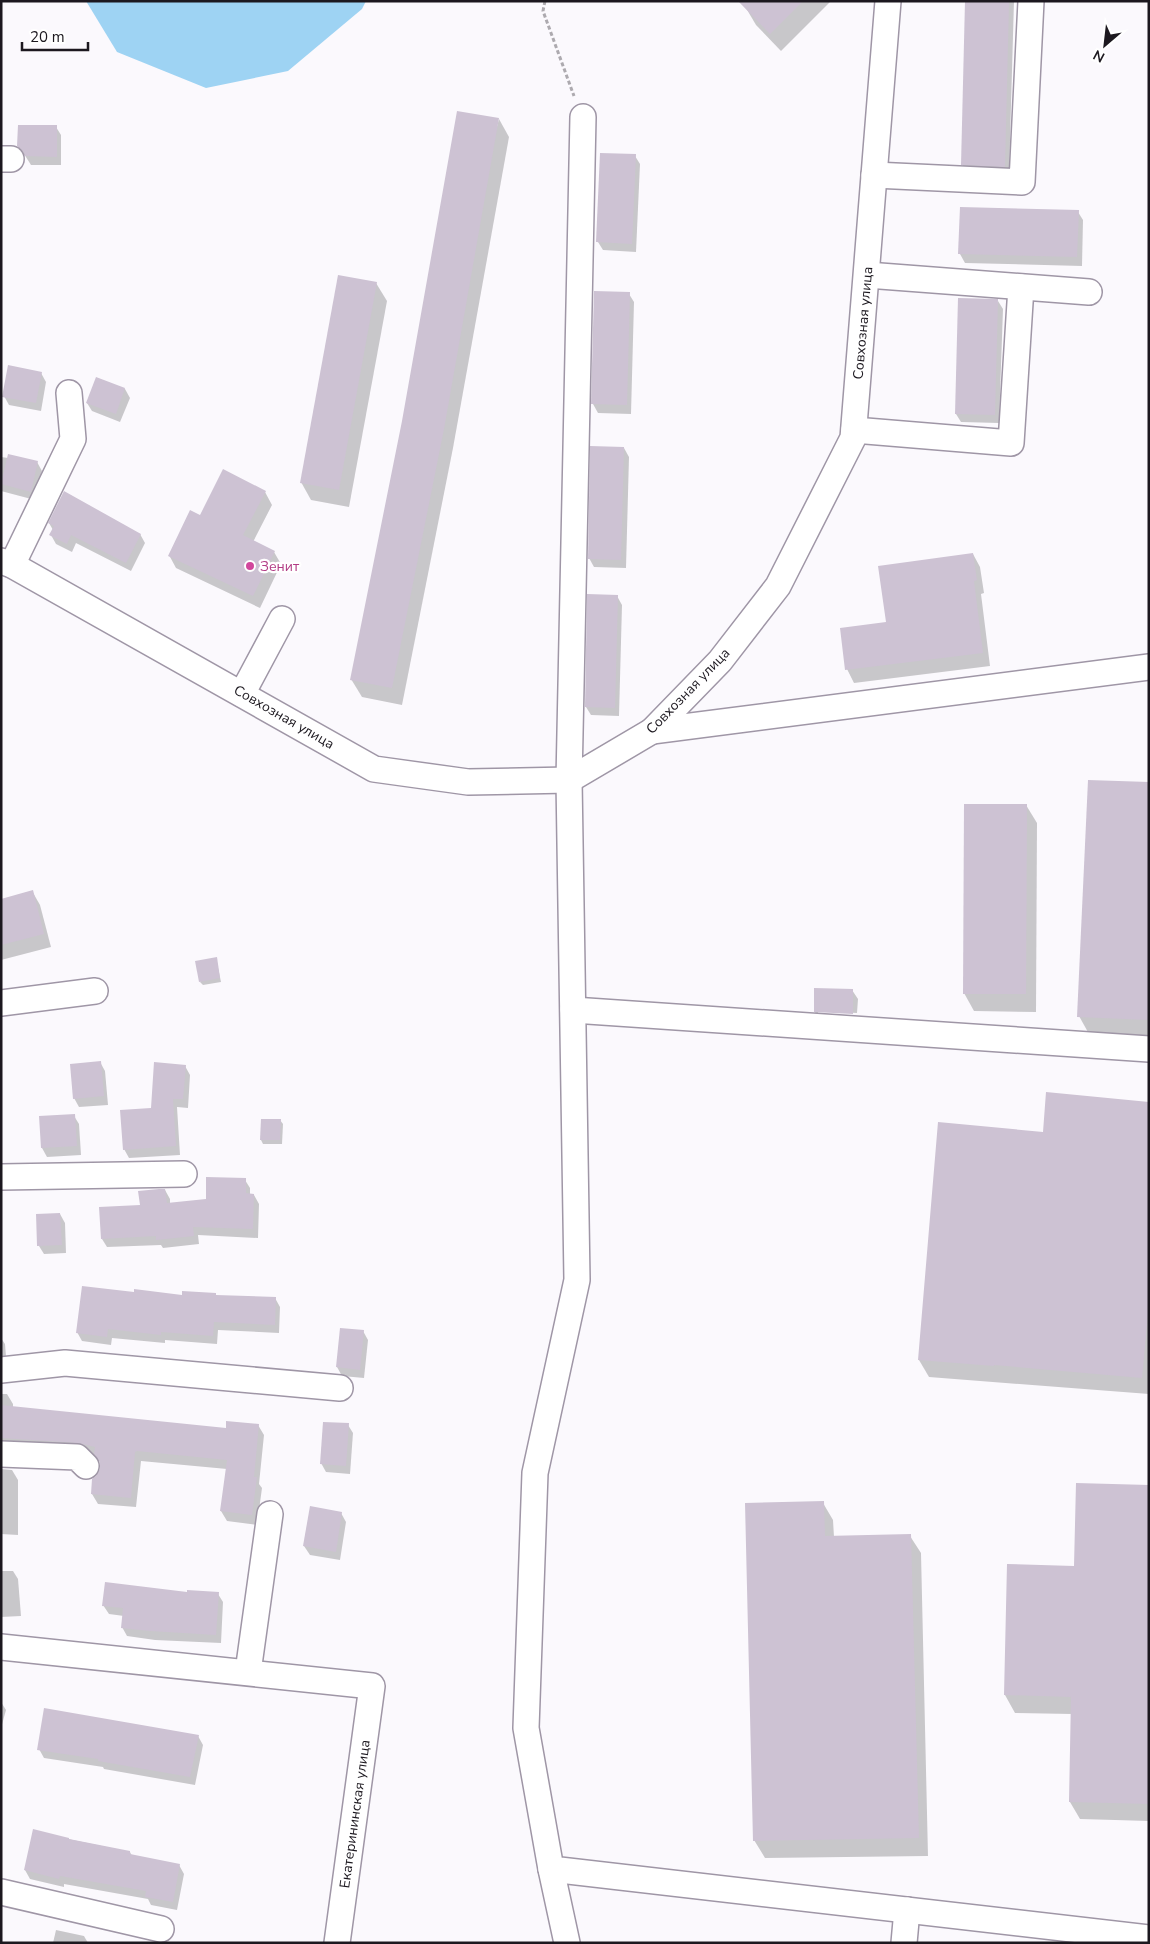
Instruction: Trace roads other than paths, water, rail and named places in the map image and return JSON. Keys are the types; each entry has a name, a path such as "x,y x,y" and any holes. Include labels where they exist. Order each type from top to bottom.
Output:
{"street":[{"name":"Совхозная улица","path":"6,563 374,769 468,782 569,780 652,731 720,661 778,586 854,438 888,1"},
{"path":"874,175 1022,182 1031,1"},
{"path":"568,1943 551,1869 526,1728 536,1473 576,1280 569,780 582,118"},
{"path":"867,275 1089,292"},
{"path":"854,430 1011,443 1021,287"},
{"path":"6,563 73,438 69,393"},
{"path":"242,694 282,619"},
{"path":"652,731 1149,667"},
{"path":"1,1003 95,991"},
{"path":"573,1010 1149,1049"},
{"path":"1,1177 184,1174"},
{"path":"1,1370 65,1363 340,1388"},
{"path":"1,1454 77,1457 86,1466"},
{"path":"1,1648 248,1672 270,1514"},
{"name":"Екатерининская улица","path":"248,1672 372,1686 337,1943"},
{"path":"551,1869 907,1910 1109,1938 1149,1938"},
{"path":"1,1892 160,1929"},
{"path":"904,1943 907,1910"}],"water":[{"path":"86,1 366,1 362,9 288,71 206,88 117,52"}],"place":[{"name":"Зенит","path":"250,566"}]}
